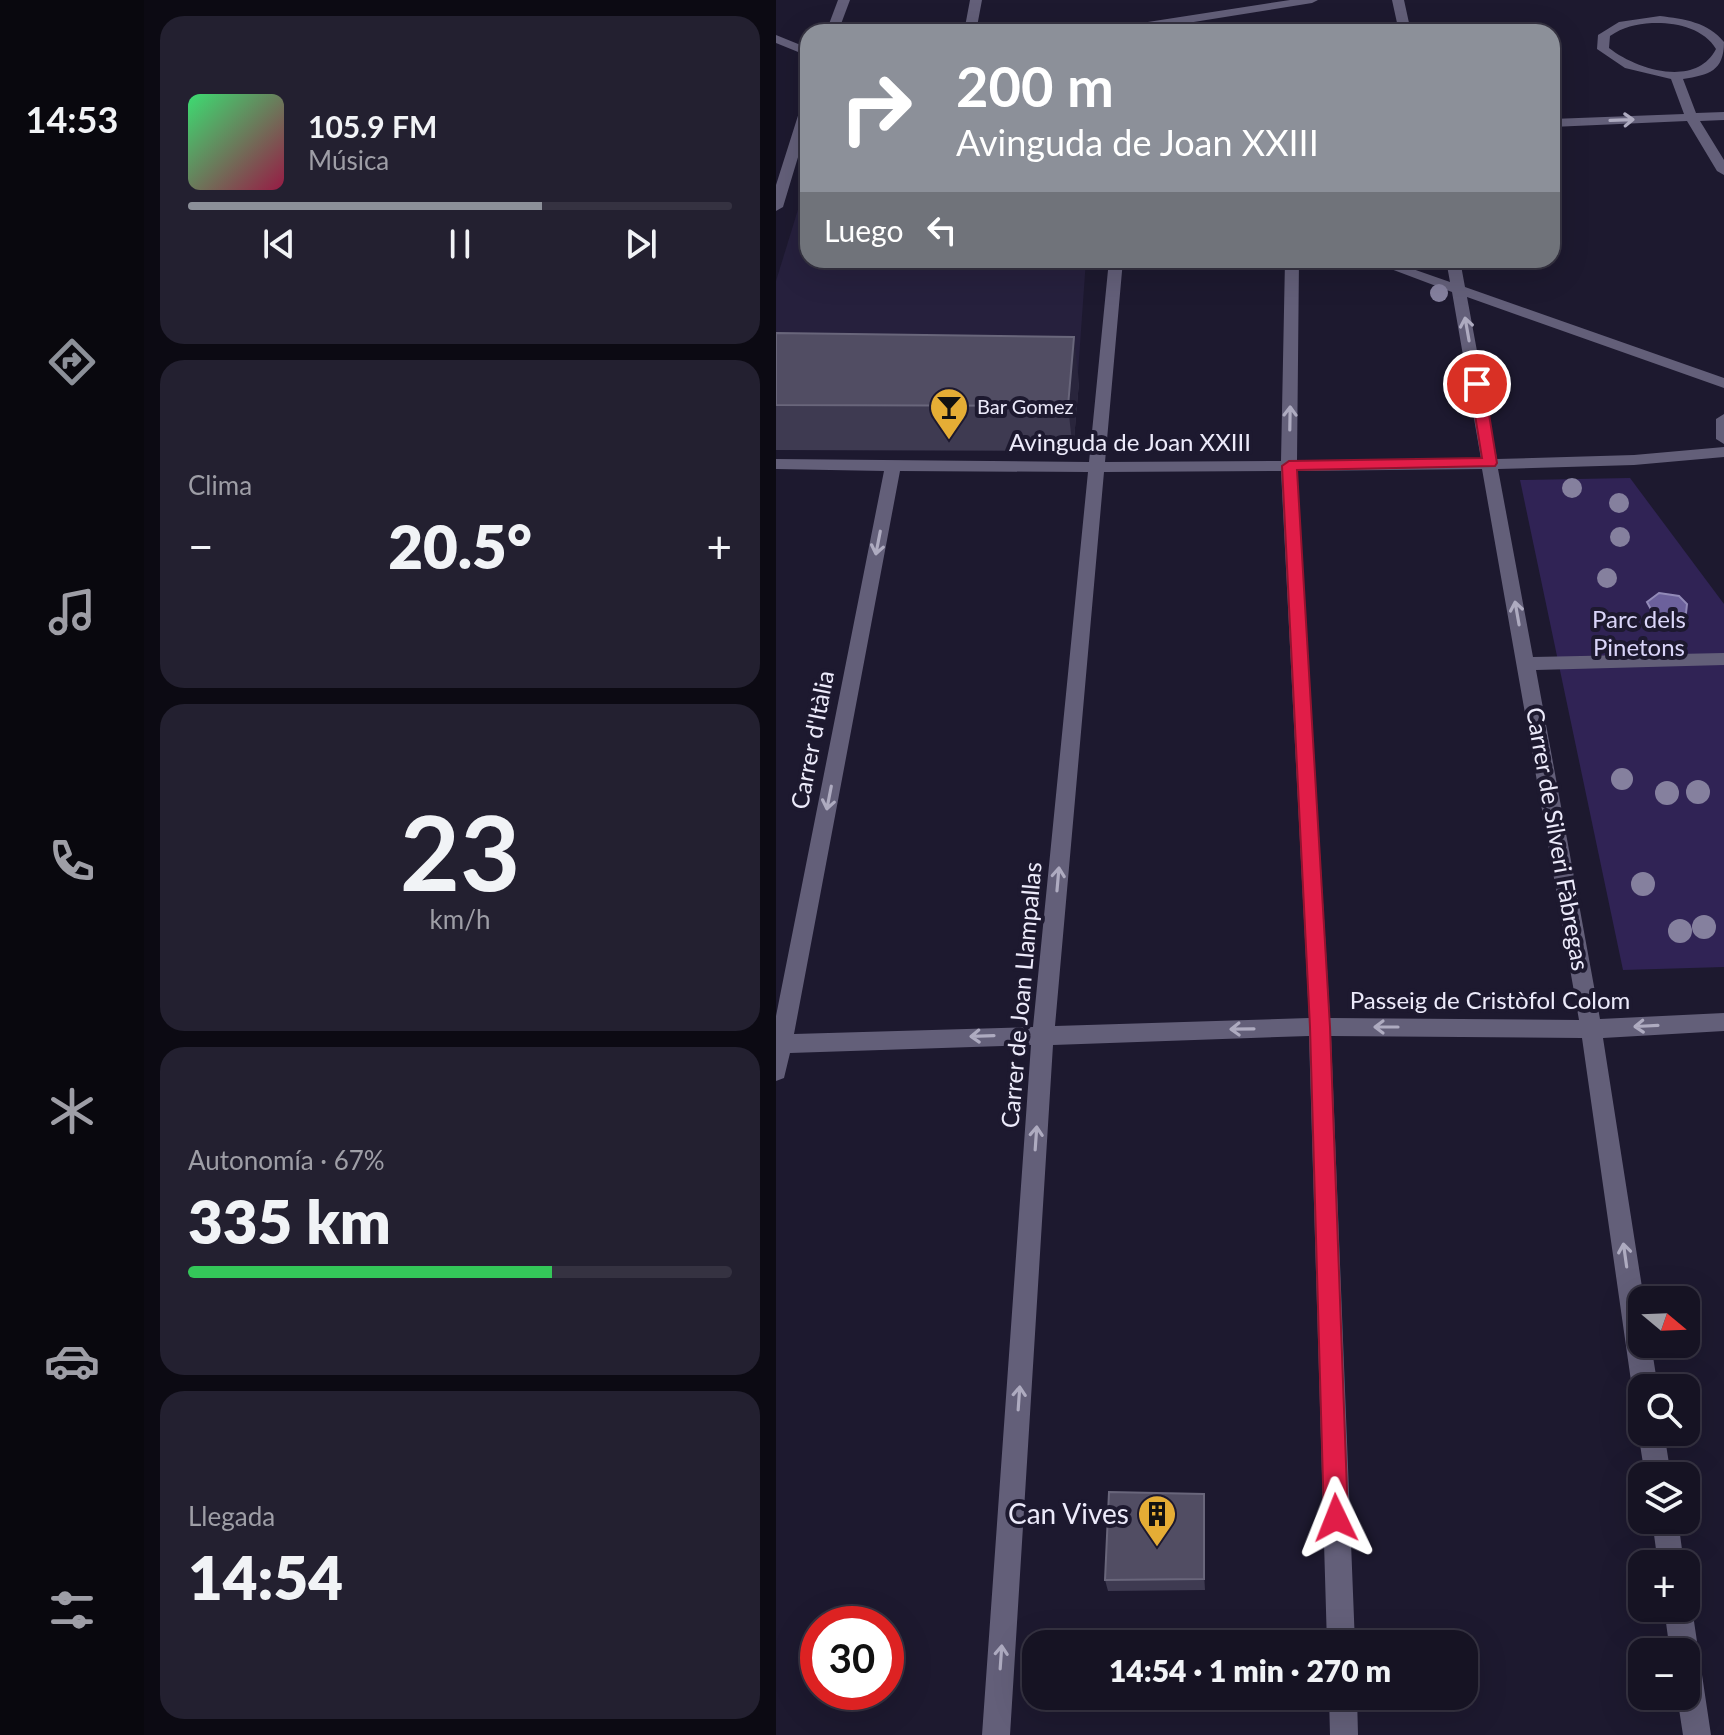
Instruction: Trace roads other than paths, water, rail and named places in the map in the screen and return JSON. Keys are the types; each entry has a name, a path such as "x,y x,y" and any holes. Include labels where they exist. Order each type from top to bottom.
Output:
{"street":[{"path":"835,24 844,0"},
{"path":"972,24 976,0"},
{"path":"1190,24 1199,0"},
{"path":"1156,24 1312,0"},
{"path":"1398,0 1403,24"},
{"path":"1638,15 1686,23 1720,39 1720,59 1711,67 1676,75 1645,72 1626,66 1603,49 1604,35 1638,15"},
{"path":"776,39 800,49"},
{"path":"1676,75 1691,117 1724,171"},
{"path":"1560,123 1724,116"},
{"path":"776,207 800,129"},
{"name":"Carrer de Joan Llampallas","path":"996,1735 1043,1034 1115,268"},
{"path":"1292,268 1289,466 1320,1027 1341,1630"},
{"path":"1396,268 1724,383"},
{"name":"Carrer de Silveri Fàbregas","path":"1455,268 1591,1029 1643,1374"},
{"path":"1724,419 1724,439"},
{"name":"Avinguda de Joan XXIII","path":"776,464 1097,468 1289,466 1490,463 1724,452"},
{"name":"Carrer d'Itàlia","path":"776,1071 893,467"},
{"path":"1526,664 1724,659"},
{"name":"Passeig de Cristòfol Colom","path":"779,1044 1320,1027 1591,1029 1724,1022"},
{"path":"1343,1710 1344,1735"},
{"path":"1693,1710 1697,1735"}],"place":[{"name":"Bar Gomez","path":"949,441"},
{"name":"Can Vives","path":"1157,1548"}],"park label":[{"name":"Parc dels Pinetons","path":"1639,634"}]}
